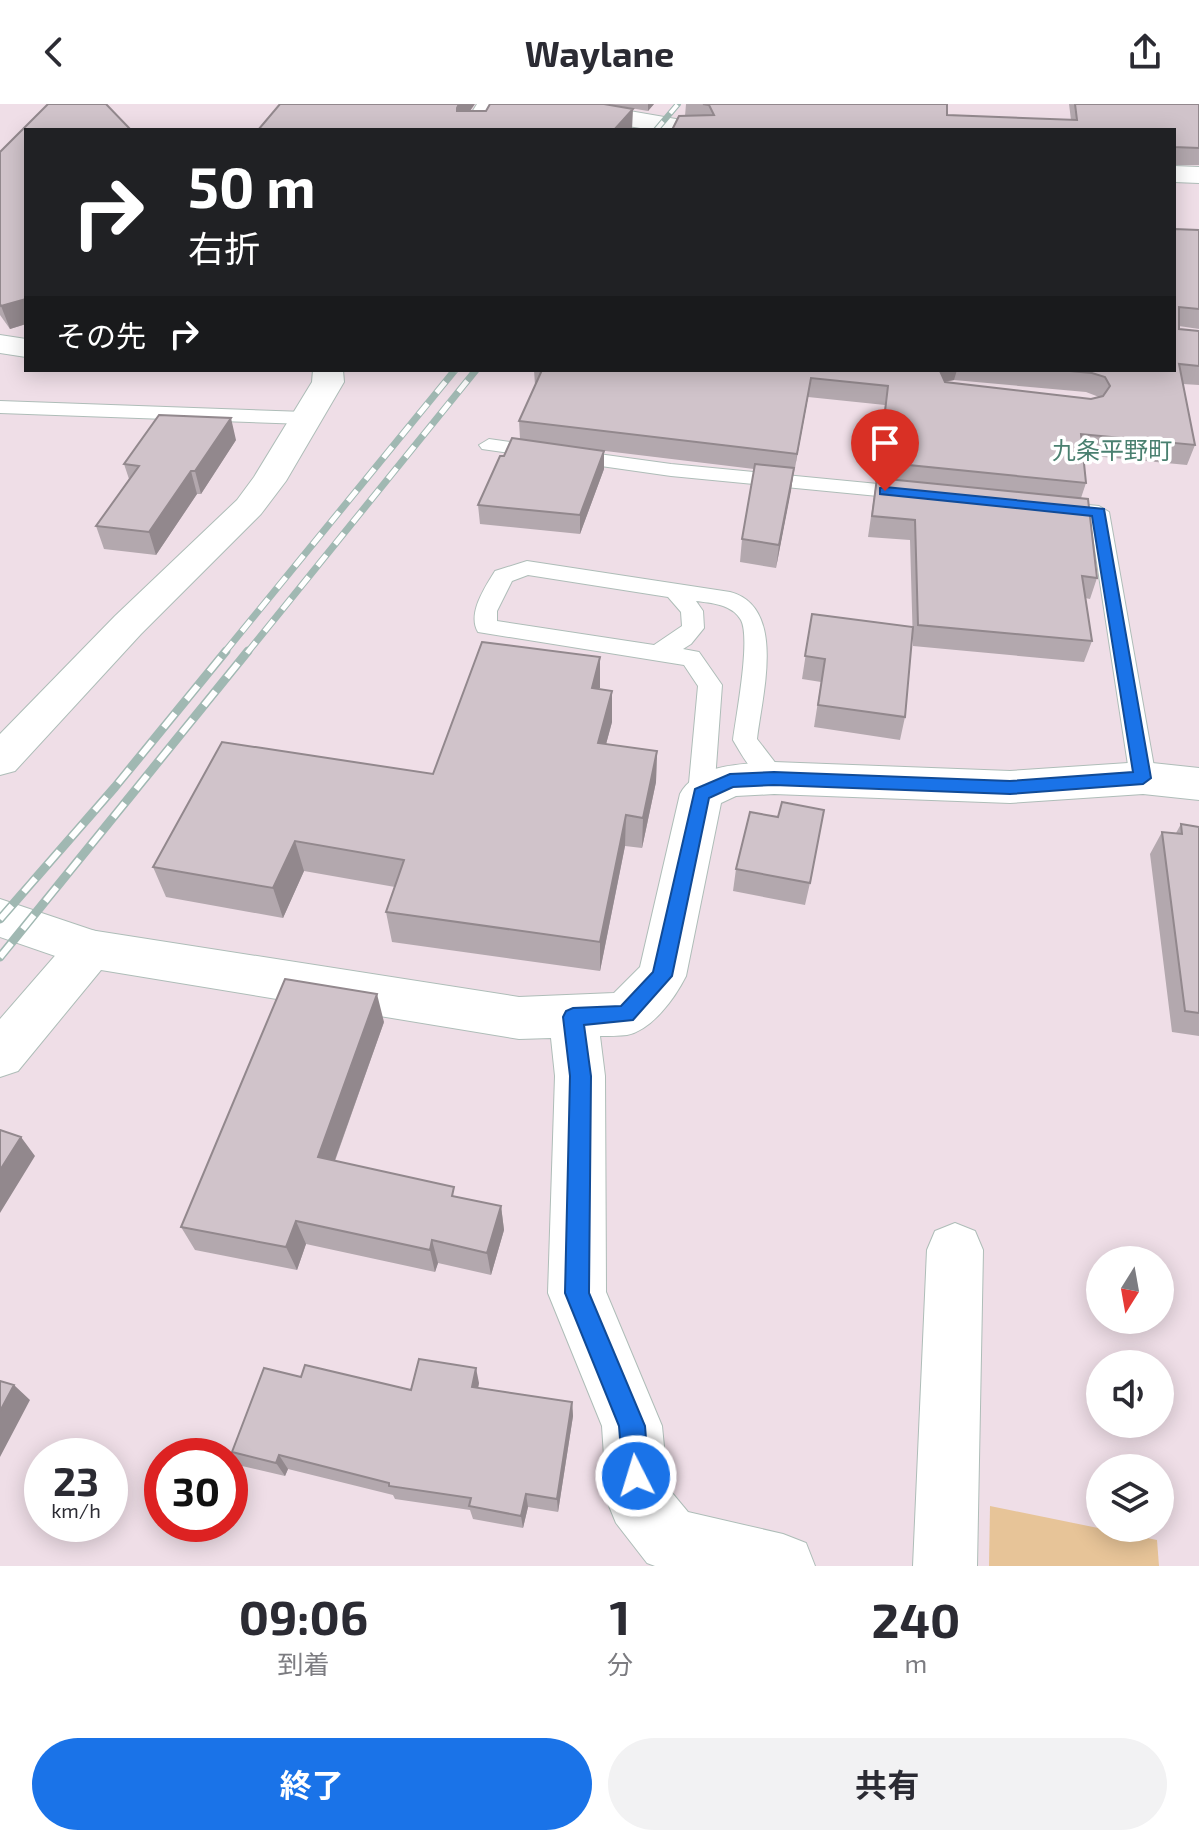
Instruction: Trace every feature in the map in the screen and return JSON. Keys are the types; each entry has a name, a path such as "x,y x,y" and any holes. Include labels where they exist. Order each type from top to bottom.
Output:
{"street":[{"path":"474,128 489,104"},
{"path":"538,104 606,112 686,128"},
{"path":"1176,174 1199,175"},
{"path":"0,344 24,348"},
{"path":"0,760 128,625 249,507 269,481 328,382 328,372"},
{"path":"0,918 90,949 519,1018 626,1014 662,976 701,794 730,781 774,778 1010,787 1143,778 1199,784"},
{"path":"0,1055 90,949"},
{"path":"573,1017 580,1076 577,1293 632,1426 638,1501 670,1540 783,1566"},
{"path":"945,1566 955,1250"}],"lane":[{"path":"0,407 305,418"},
{"path":"489,445 671,470 924,495"},
{"path":"1035,506 1099,512 1143,778"},
{"path":"701,794 710,685 691,658 486,627 486,611 503,576 527,568 730,599 751,616 756,641 745,740 774,778"},
{"path":"657,653 683,639 693,628 692,611 675,591"}],"shaded area":[{"path":"990,1506 1086,1526 1086,1542 1157,1542 1159,1566 989,1566"}],"building":[{"path":"48,104 106,104 129,128 24,128"},
{"path":"280,104 459,104 457,111 486,111 490,104 604,104 633,109 616,128 260,128"},
{"path":"703,104 947,104 947,115 1077,120 1075,104 1199,104 1199,148 1176,147 1176,128 673,128 679,116 714,115 709,105"},
{"path":"24,128 24,300 1,306 0,304 0,152"},
{"path":"1176,229 1199,230 1199,309 1179,307 1179,329 1199,331 1199,366 1179,364 1195,445 1081,434 1086,483 879,462 888,386 811,378 797,454 519,421 541,372 940,372 945,382 1091,399 1103,396 1110,386 1105,377 1081,372 1176,372"},
{"path":"159,415 231,418 149,532 96,526 139,466 124,464"},
{"path":"512,438 604,451 580,515 478,505 500,456 504,456"},
{"path":"755,464 794,468 779,545 742,539"},
{"path":"877,478 1088,499 1097,578 1082,576 1092,641 918,625 915,520 872,516"},
{"path":"812,614 913,627 905,717 818,705 825,659 805,656"},
{"path":"482,642 600,657 592,688 612,691 598,743 657,751 643,818 626,815 600,942 386,912 404,860 295,841 273,888 153,867 222,742 433,774"},
{"path":"782,802 824,810 810,883 736,869 750,812 778,817"},
{"path":"1181,824 1199,827 1199,1013 1185,1011 1162,832 1182,834"},
{"path":"285,979 377,994 318,1157 454,1187 452,1196 501,1206 487,1253 432,1240 430,1250 296,1221 286,1247 181,1227"},
{"path":"0,1130 21,1137 0,1170"},
{"path":"419,1359 476,1368 472,1387 572,1402 557,1499 526,1494 521,1516 469,1506 471,1498 389,1486 389,1483 279,1455 276,1463 248,1456 248,1438 237,1438 264,1368 301,1377 305,1365 411,1390"},
{"path":"0,1381 14,1385 0,1411"}],"railway":[{"path":"658,128 678,104"},
{"path":"224,653 453,372"},
{"path":"247,653 474,372"},
{"path":"0,919 115,787 226,651"},
{"path":"0,957 248,651"}],"district":[{"name":"九条平野町","path":"1112,451"}],"route":[{"path":"636,1476 632,1426 577,1293 580,1076 573,1017 626,1014 662,976 701,794 730,781 774,778 1010,787 1143,778 1099,512 885,491"}]}
